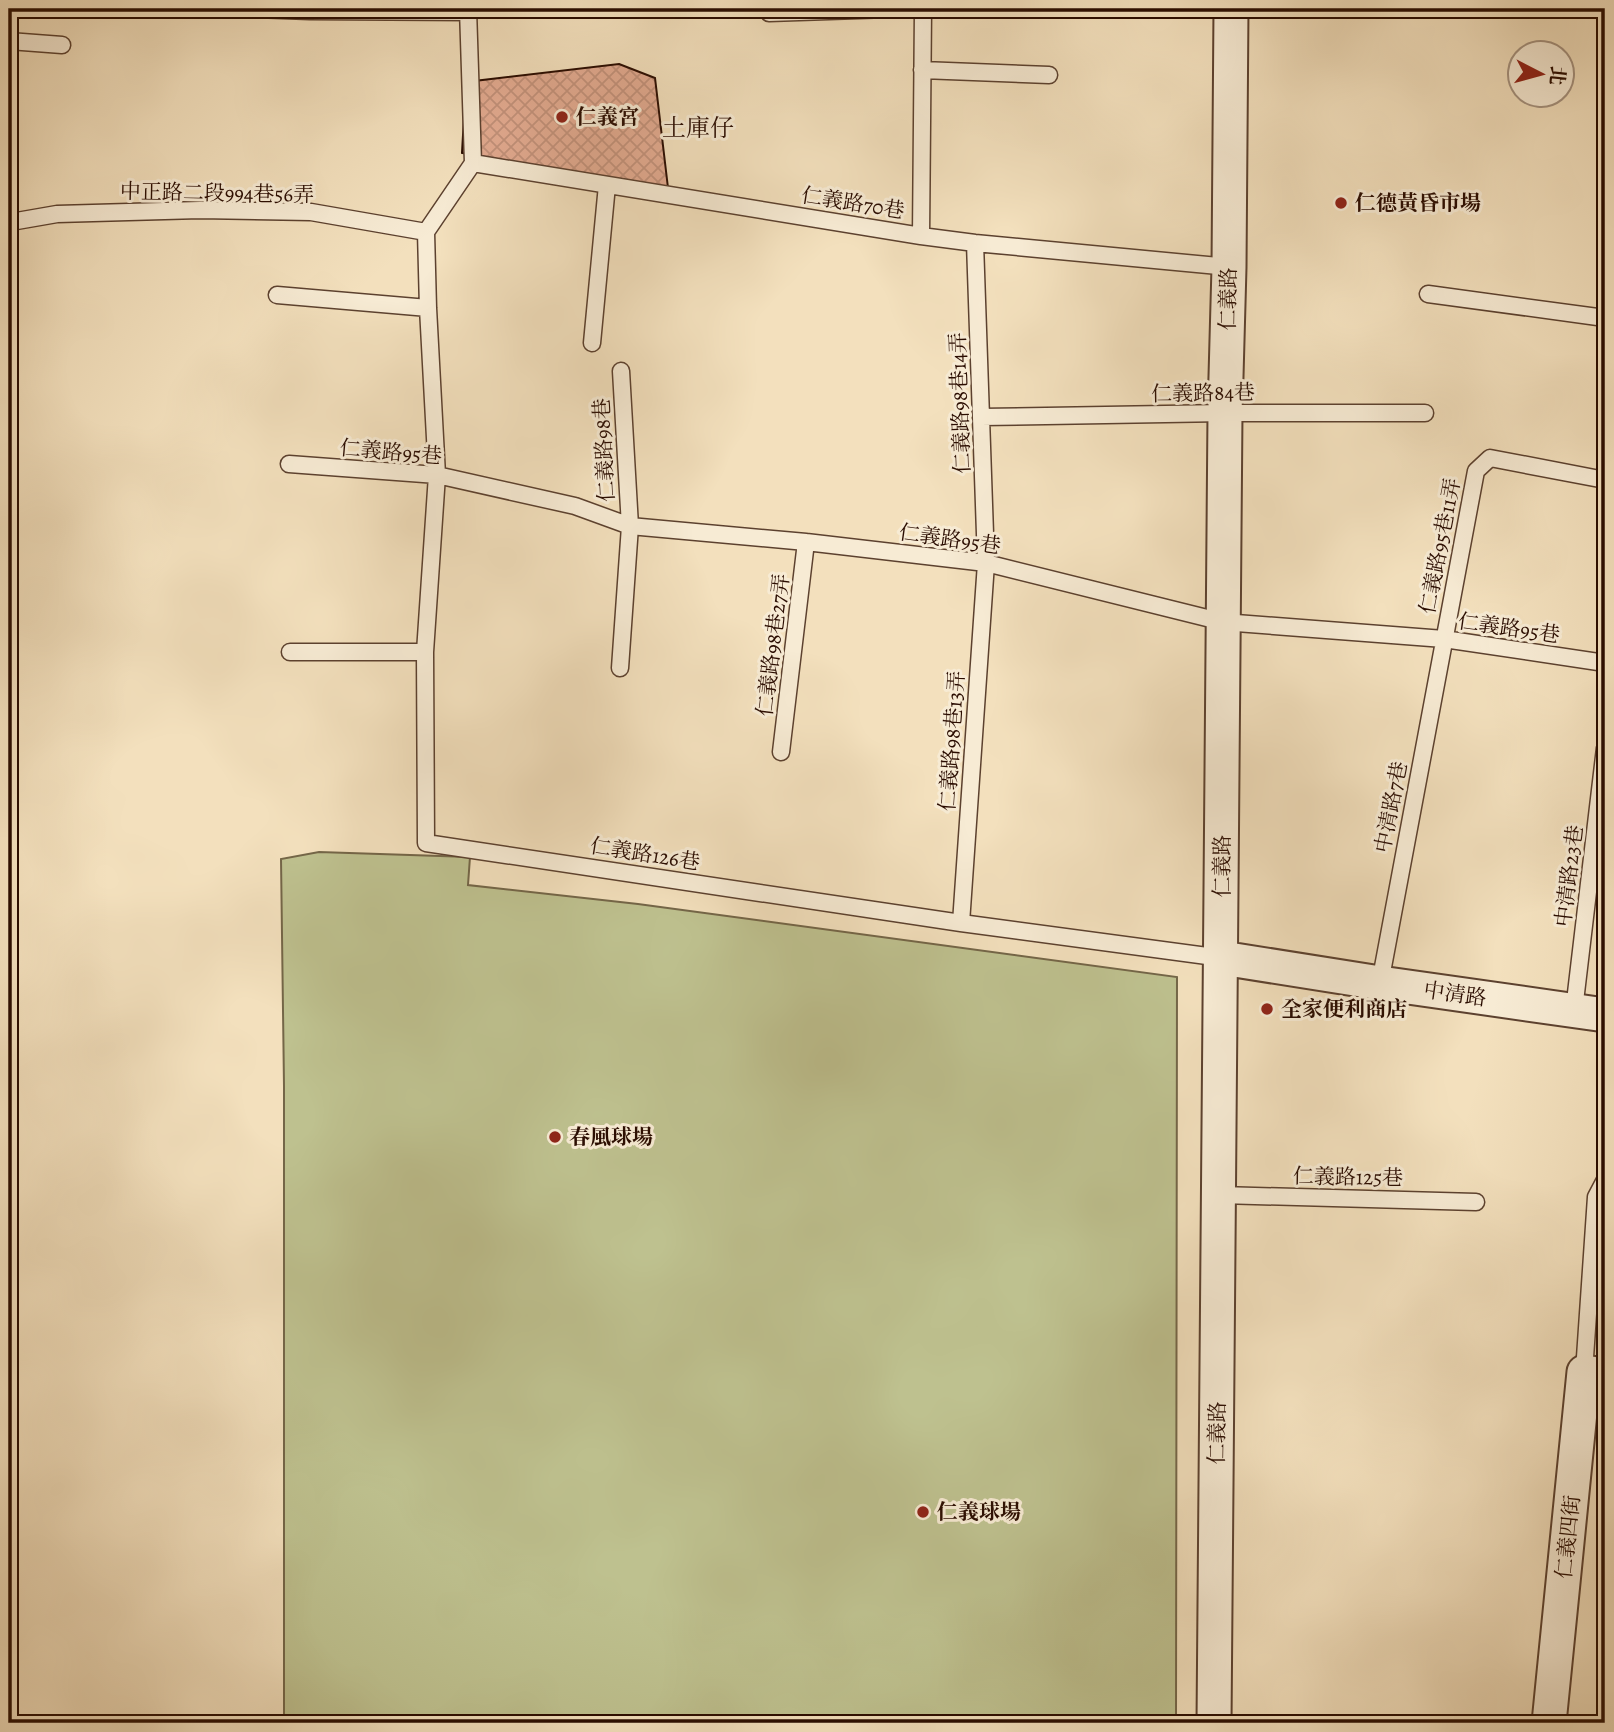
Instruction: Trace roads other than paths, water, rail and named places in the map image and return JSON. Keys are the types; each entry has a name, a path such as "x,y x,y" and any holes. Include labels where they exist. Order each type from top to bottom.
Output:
{"street":[{"name":"仁義路","path":"1214,1723 1231,9"},
{"name":"中清路","path":"1222,958 1589,1013"},
{"name":"仁義四街","path":"1549,1723 1595,1374"}],"lane":[{"path":"255,9 468,10 473,163 426,232"},
{"path":"769,13 889,9"},
{"path":"921,236 923,9"},
{"path":"9,41 62,45"},
{"path":"922,70 1049,75"},
{"name":"仁義路70巷","path":"473,163 921,236 1229,267"},
{"path":"592,343 607,185"},
{"name":"中正路二段994巷56弄","path":"10,220 57,214 200,210 311,212 426,232"},
{"name":"仁義路126巷","path":"426,232 436,475 425,652 426,843 961,923 1222,958"},
{"name":"仁義路98巷14弄","path":"975,243 986,563"},
{"path":"1428,294 1605,318"},
{"path":"277,295 428,308"},
{"name":"仁義路98巷","path":"620,668 630,526 621,372"},
{"name":"仁義路84巷","path":"981,417 1425,413"},
{"name":"仁義路95巷11弄","path":"1444,639 1476,471 1490,458 1605,480"},
{"name":"仁義路95巷","path":"289,464 436,475 575,506 630,526 806,542 986,563 1223,622 1444,639 1605,663"},
{"name":"仁義路98巷27弄","path":"781,752 806,542"},
{"name":"仁義路98巷13弄","path":"961,923 986,563"},
{"name":"中清路7巷","path":"1380,983 1444,639"},
{"path":"290,652 425,652"},
{"name":"中清路23巷","path":"1589,1013 1605,748"},
{"path":"1595,1374 1596,1197 1605,1180"},
{"name":"仁義路125巷","path":"1220,1195 1476,1202"}],"place":[{"name":"仁義宮","path":"562,117"},
{"name":"仁德黃昏市場","path":"1341,203"},
{"name":"全家便利商店","path":"1267,1009"},
{"name":"春風球場","path":"555,1137"},
{"name":"仁義球場","path":"923,1512"}],"district":[{"name":"土庫仔","path":"698,128"}]}
